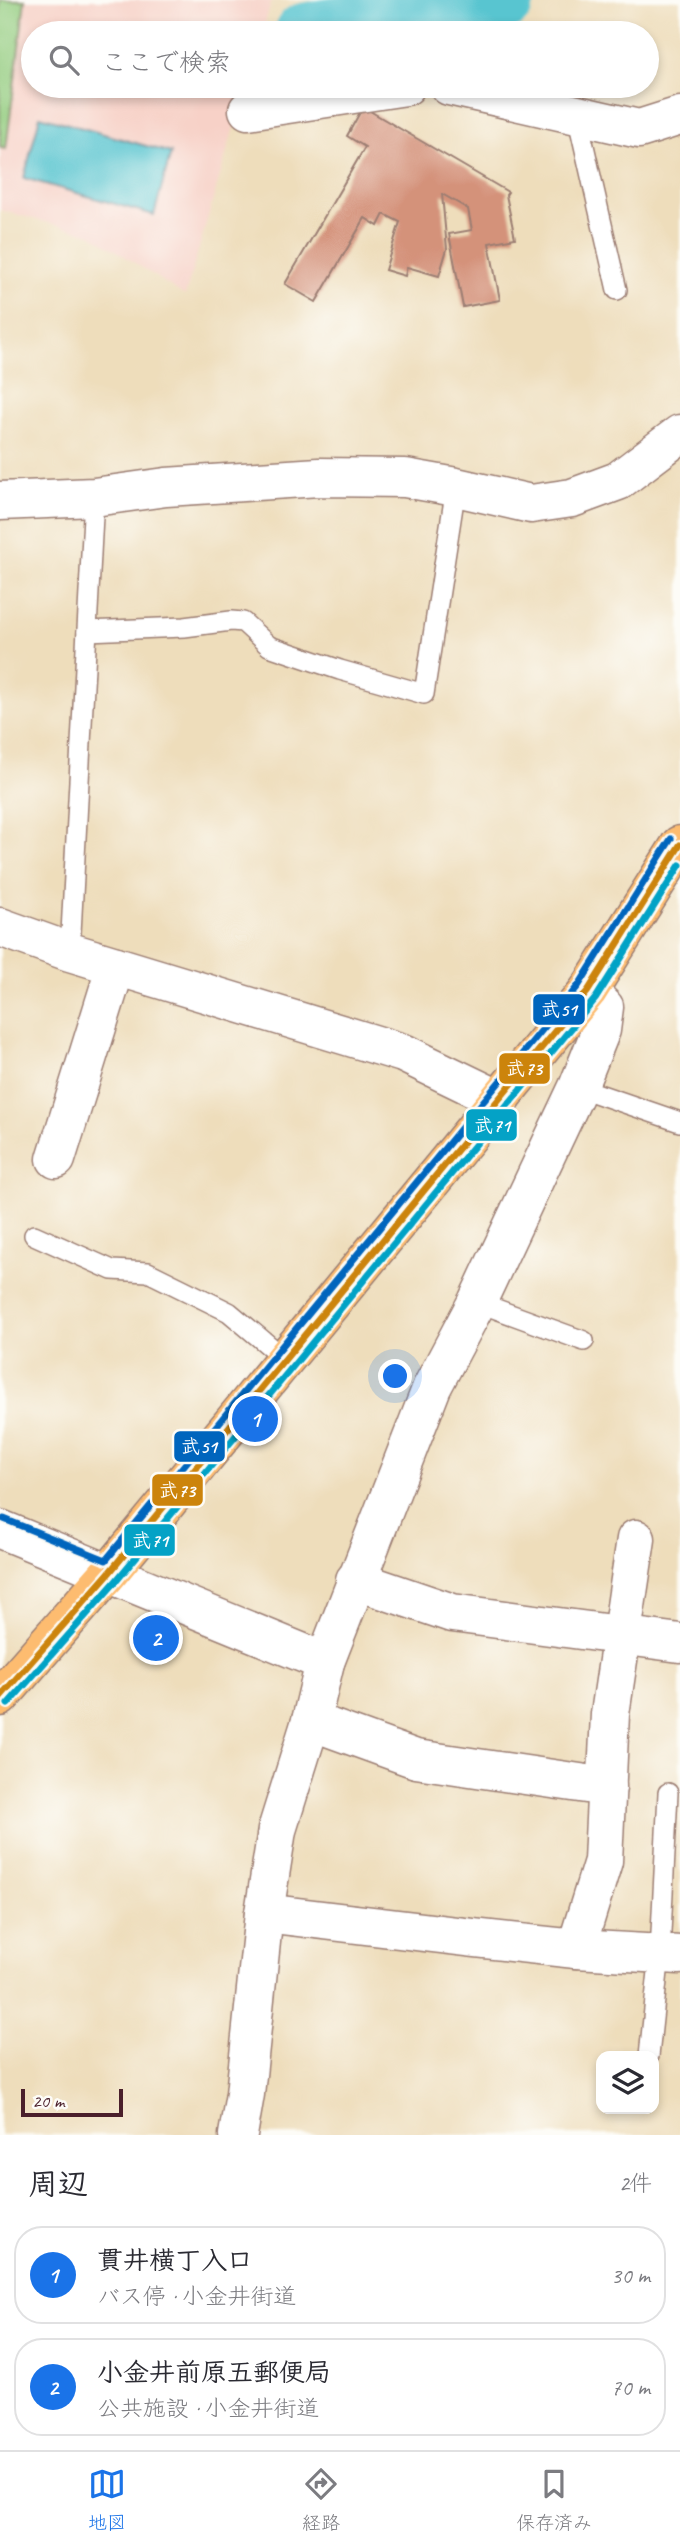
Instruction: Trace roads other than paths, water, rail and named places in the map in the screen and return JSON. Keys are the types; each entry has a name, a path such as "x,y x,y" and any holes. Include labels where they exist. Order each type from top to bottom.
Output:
{"main road":[{"path":"0,1697 109,1573 588,991 680,845"}],"street":[{"path":"248,110 327,98"},
{"path":"502,98 639,129 680,116"},
{"path":"0,502 94,497 166,487 319,477 405,478 531,504 572,498 618,481 680,434"},
{"path":"0,927 70,952 403,1053 500,1100"},
{"path":"56,1159 117,966"},
{"path":"238,2135 245,2094 264,1913 277,1830 312,1721 325,1662 432,1387 477,1302 578,1087 601,1030 604,1007 588,991"},
{"path":"0,1529 325,1662"},
{"path":"576,1949 603,1861 610,1714 636,1539"},
{"path":"355,1580 452,1613 622,1633 680,1643"},
{"path":"312,1721 415,1759 607,1787"},
{"path":"264,1913 576,1949 670,1954"}],"lane":[{"path":"577,115 617,290"},
{"path":"87,631 243,622 268,646 424,694 456,487"},
{"path":"70,952 94,497"},
{"path":"578,1087 680,1122"},
{"path":"34,1235 112,1270 148,1272 229,1312 285,1359"},
{"path":"477,1302 584,1341"},
{"path":"650,2051 670,1954 667,1793"}],"water":[{"path":"40,116 171,153 154,215 24,178"}],"waterway":[{"path":"377,21 504,0"}],"place":[{"name":"貫井横丁入口","path":"255,1419"},
{"name":"小金井前原五郵便局","path":"156,1638"}]}
